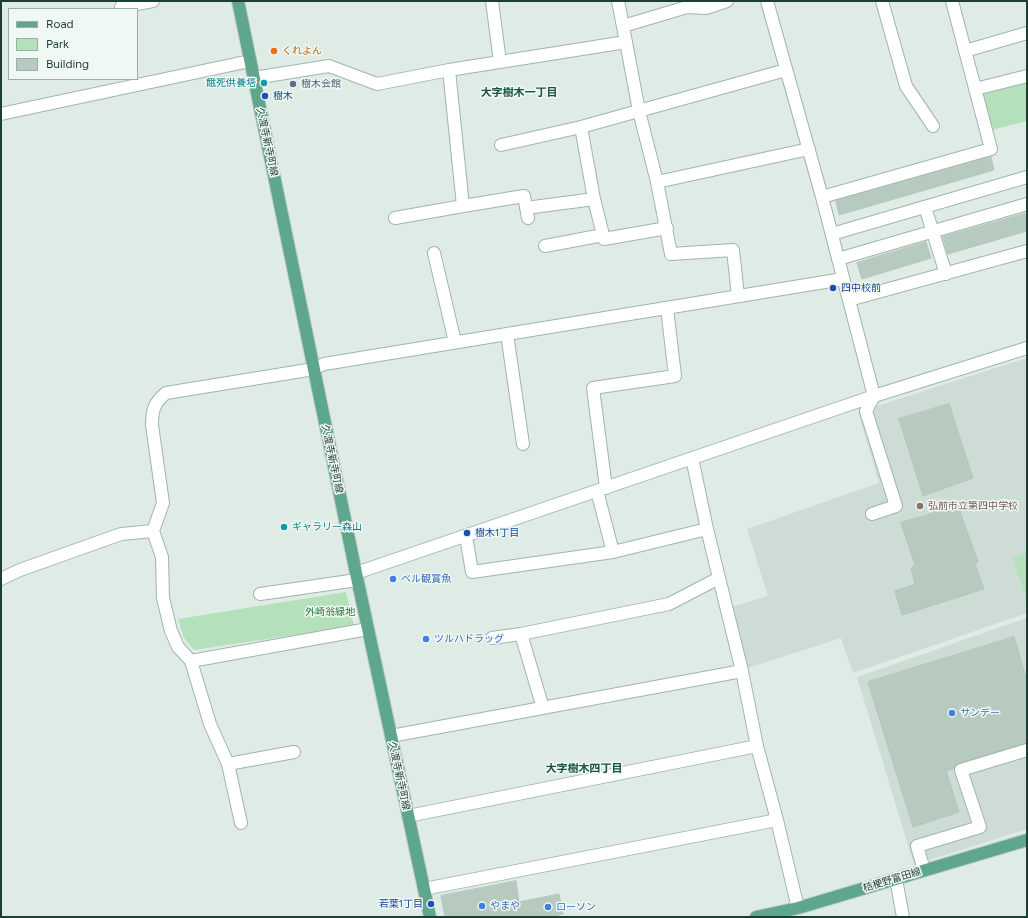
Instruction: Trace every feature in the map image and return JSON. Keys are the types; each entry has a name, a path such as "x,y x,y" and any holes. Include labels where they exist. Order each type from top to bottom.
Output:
{"main road":[{"name":"久渡寺新寺町線","path":"238,1 356,577 430,917"},
{"name":"桔梗野富田線","path":"756,917 784,914 798,908 1027,840"}],"street":[{"path":"121,8 153,1"},
{"path":"492,1 500,62"},
{"path":"618,1 624,26 639,112 658,182 671,254 733,250 738,296"},
{"path":"624,26 687,7 706,8 727,1"},
{"path":"767,1 809,149 874,396 866,411 896,506 872,514"},
{"path":"882,1 906,86 933,126"},
{"path":"822,197 991,149 952,1"},
{"path":"965,50 1027,33"},
{"path":"254,78 329,66 377,84 448,70 626,42"},
{"path":"1,114 250,61"},
{"path":"448,70 463,206"},
{"path":"501,145 639,112 786,70"},
{"path":"975,89 1027,76"},
{"path":"580,127 594,199 604,239 667,228"},
{"path":"658,182 809,149"},
{"path":"832,234 1027,177"},
{"path":"395,218 524,196 527,213 594,199"},
{"path":"838,259 1027,204"},
{"path":"925,207 946,274"},
{"path":"545,246 603,235"},
{"path":"849,300 1027,251"},
{"path":"434,253 455,342"},
{"path":"241,823 228,764 210,724 191,661 178,647 171,631 163,598 162,557 153,531 162,503 152,425 152,415 157,401 166,393 314,369 324,364 843,279"},
{"path":"613,552 602,489 593,388 675,376 667,308"},
{"path":"507,334 523,444"},
{"path":"260,594 356,577 466,536 692,458 874,396 1027,348"},
{"path":"692,458 707,529 742,671 757,746 777,820 798,908"},
{"path":"466,536 472,572 613,552 707,529"},
{"path":"1,579 20,570 121,534 153,531"},
{"path":"492,638 521,634 669,604 719,578"},
{"path":"191,661 368,629"},
{"path":"521,634 543,708"},
{"path":"391,736 742,671"},
{"path":"408,816 757,746"},
{"path":"924,870 917,846 980,827 961,770 1027,750"},
{"path":"228,764 294,752"},
{"path":"424,889 777,820"},
{"path":"896,879 903,917"}],"shaded area":[{"name":"弘前市立第四中学校","path":"1027,358 1027,613 853,673 841,638 748,668 732,607 768,596 747,529 879,483 858,412"},
{"path":"1027,618 1027,829 914,865 857,677"}],"green space":[{"path":"1027,81 1027,121 991,130 981,94"},
{"path":"1027,553 1027,598 1026,598 1013,558"},
{"name":"外崎翁緑地","path":"346,592 354,626 194,650 184,638 178,619"}],"building":[{"path":"991,157 994,170 839,215 836,201"},
{"path":"1027,213 1027,231 948,254 943,237"},
{"path":"926,242 931,258 862,279 857,263"},
{"path":"949,404 973,478 923,496 899,419"},
{"path":"958,506 978,562 975,564 984,589 902,615 895,591 915,584 911,568 915,565 901,523"},
{"name":"サンデー","path":"1014,637 1027,681 1027,743 959,763 954,768 946,771 959,812 913,827 868,682"},
{"name":"やまや","path":"516,881 519,902 559,894 563,914 551,917 445,917 441,896"}],"place":[{"name":"くれよん","path":"274,51"},
{"name":"餓死供養塔","path":"264,83"},
{"name":"樹木会館","path":"293,84"},
{"name":"樹木","path":"265,96"},
{"name":"四中校前","path":"833,288"},
{"name":"弘前市立第四中学校","path":"920,506"},
{"name":"ギャラリー森山","path":"284,527"},
{"name":"樹木1丁目","path":"467,533"},
{"name":"ベル観賞魚","path":"393,579"},
{"name":"ツルハドラッグ","path":"426,639"},
{"name":"サンデー","path":"952,713"},
{"name":"若葉1丁目","path":"431,904"},
{"name":"やまや","path":"482,906"},
{"name":"ローソン","path":"548,907"}],"district":[{"name":"大字樹木一丁目","path":"519,93"},
{"name":"大字樹木四丁目","path":"584,769"}]}
